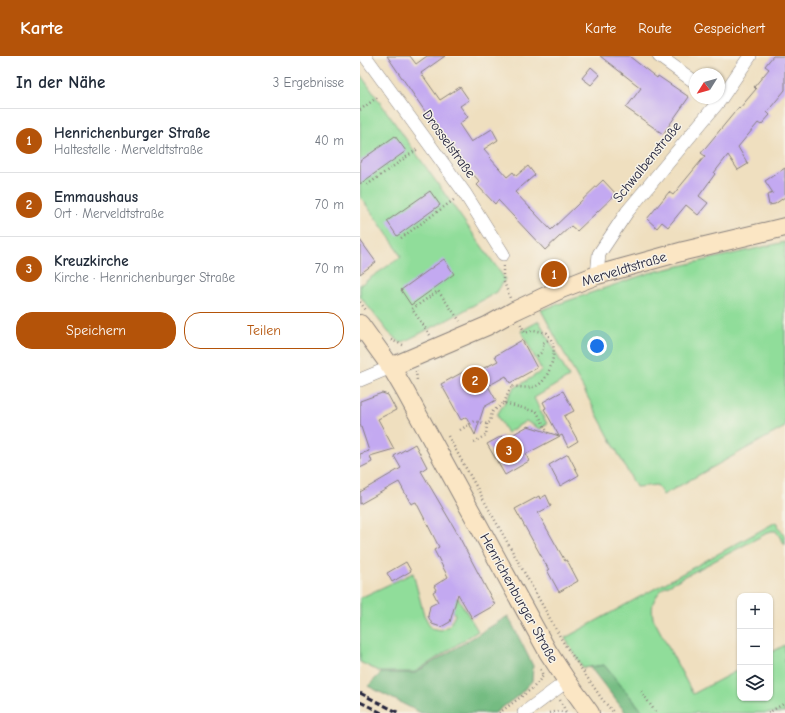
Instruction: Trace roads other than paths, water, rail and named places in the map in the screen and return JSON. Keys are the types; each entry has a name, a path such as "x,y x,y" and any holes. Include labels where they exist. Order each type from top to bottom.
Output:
{"main road":[{"name":"Merveldtstraße","path":"391,367 492,323 561,289 597,275 684,251 785,227"},
{"name":"Henrichenburger Straße","path":"360,324 391,367 436,446 539,635 567,681 590,713"}],"street":[{"name":"Drosselstraße","path":"365,56 464,192 503,254"},
{"path":"659,56 689,78"},
{"name":"Schwalbenstraße","path":"725,90 750,56"},
{"name":"Schwalbenstraße","path":"597,275 599,254 627,212 714,104"},
{"name":"Merveldtstraße","path":"360,380 391,367"},
{"path":"524,713 567,681"}],"railway":[{"path":"360,693 399,713"},
{"path":"360,702 382,713"}],"place":[{"name":"Henrichenburger Straße","path":"554,274"},
{"name":"Emmaushaus","path":"475,380"},
{"name":"Kreuzkirche","path":"509,450"}]}
